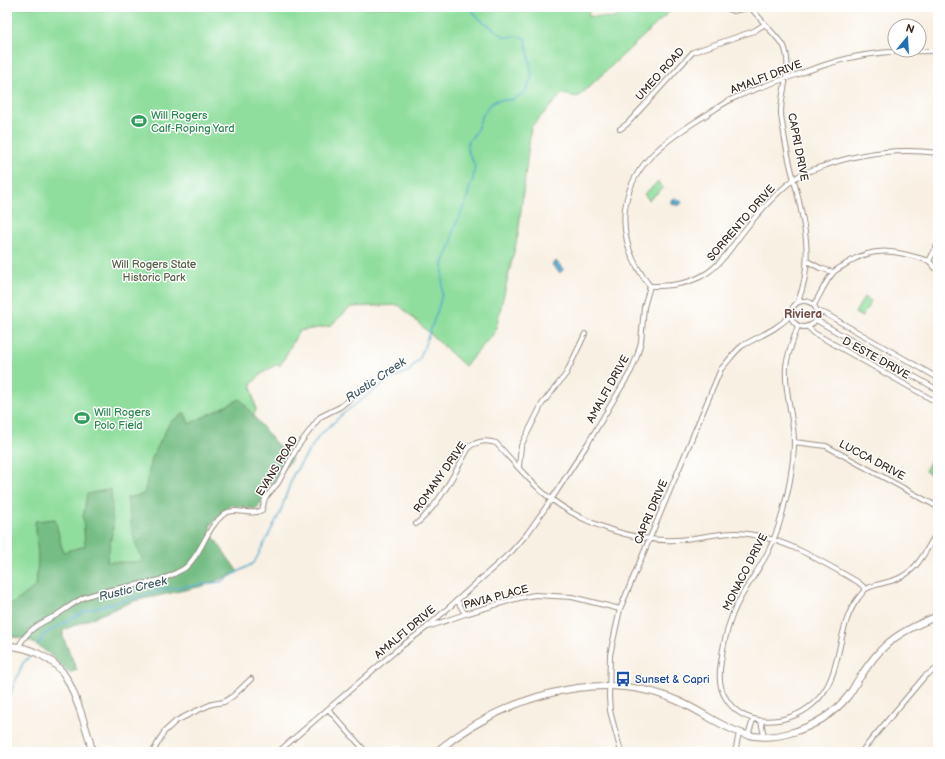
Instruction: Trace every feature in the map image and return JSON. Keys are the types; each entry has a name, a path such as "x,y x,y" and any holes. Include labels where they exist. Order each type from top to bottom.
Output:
{"main road":[{"path":"436,752 460,734 474,726 524,702 582,687 609,686 635,689 666,696 691,707 739,733 748,735 778,736 816,723 832,712 849,695 860,676 886,645 902,633 938,616"},
{"path":"7,646 19,646 45,657 58,668 66,678 88,733 92,752"}],"street":[{"path":"724,7 733,11 752,8"},
{"name":"CAPRI DRIVE","path":"752,8 784,46 788,54 786,78 782,94 781,113 786,149 806,232 807,261 802,292 798,301"},
{"name":"UMEO ROAD","path":"620,129 627,124 693,52 754,31 764,24"},
{"name":"AMALFI DRIVE","path":"278,752 399,648 426,628 511,552 527,534 588,443 634,364 640,342 644,307 650,286 641,276 633,262 625,230 625,206 633,182 652,155 683,130 732,99 762,86 832,62 854,57 900,52 938,51"},
{"name":"SORRENTO DRIVE","path":"650,286 668,286 687,282 700,277 711,270 730,252 754,219 774,197 794,179 804,173 857,156 898,151 938,153"},
{"path":"929,261 938,244"},
{"path":"814,305 833,272 850,261 867,253 884,250 904,253 929,261 938,271"},
{"path":"807,261 820,268 833,272"},
{"path":"807,300 814,305 817,311 816,320 808,326 798,326 792,320 790,316 792,308 798,301 807,300"},
{"name":"D ESTE DRIVE","path":"817,311 826,314 938,378"},
{"name":"CAPRI DRIVE","path":"621,752 610,711 609,686 610,655 620,609 721,370 741,347 784,323 790,316"},
{"name":"D ESTE DRIVE","path":"816,320 938,390"},
{"name":"MONACO DRIVE","path":"798,326 786,366 786,388 794,442 784,506 769,549 734,612 727,630 721,663 720,682 725,697 744,716 753,720 761,721 787,718 812,706 826,689 838,657 848,614 853,605 866,589"},
{"name":"D ESTE DRIVE","path":"808,326 814,333 938,403"},
{"path":"519,467 521,446 542,404 566,374 585,334"},
{"name":"EVANS ROAD","path":"19,646 28,632 36,626 84,598 157,580 184,568 192,560 212,527 224,514 231,510 258,513 262,510 265,498 278,482 298,446 320,418 340,407 370,383"},
{"name":"ROMANY DRIVE","path":"416,524 425,517 438,499 470,446 476,442 484,441 496,443 530,481 551,500 574,514 605,528 649,539 675,540 746,534 773,540 800,550 858,582 866,589"},
{"name":"LUCCA DRIVE","path":"794,442 826,446 938,507"},
{"path":"866,589 898,579 912,570 922,558 938,531"},
{"name":"PAVIA PLACE","path":"426,628 465,614 519,598 535,595 572,597 620,609"},
{"path":"457,600 465,614"},
{"path":"861,752 925,676 938,668"},
{"path":"153,752 164,732 176,721 212,704 224,702 233,696 251,679"},
{"path":"328,709 366,752"},
{"path":"748,735 753,720"},
{"path":"761,721 764,736"},
{"path":"735,752 739,733"}],"green space":[{"name":"Will Rogers State Historic Park","path":"7,7 590,7 588,16 614,18 628,7 673,7 578,97 562,94 531,127 518,235 495,332 465,366 399,305 351,307 330,326 299,331 280,366 277,364 260,375 251,385 256,410 254,414 259,433 236,499 218,515 197,545 20,638 7,636"},
{"path":"658,182 663,188 649,200 644,194"},
{"path":"864,297 871,301 862,317 855,313"},
{"path":"240,399 273,440 292,459 265,492 260,505 255,509 231,505 210,525 212,535 238,572 203,586 134,601 63,630 63,637 77,670 69,673 49,654 34,643 25,639 7,636 7,605 14,603 36,586 38,557 35,521 55,519 63,552 85,546 83,517 87,494 111,489 113,528 107,562 143,562 134,539 127,498 144,494 152,458 170,422 185,413 189,424"},
{"path":"934,455 938,458 938,468 933,476 925,471"}],"water":[{"path":"675,198 682,202 680,205 671,203 671,200"},
{"path":"556,261 564,269 560,273 552,265"}],"waterway":[{"name":"Rustic Creek","path":"38,644 45,634 85,611 166,589 220,582 254,563 280,513 293,475 319,436 345,412 388,380 409,371 420,358 442,294 443,264 451,245 453,231 467,199 473,179 475,166 467,149 468,142 476,132 482,116 490,104 498,100 509,100 516,98 526,91 532,76 526,39 518,36 505,37 477,17 470,7"},
{"name":"Rustic Creek","path":"7,701 23,663 29,657"}],"place":[{"name":"Will Rogers Calf-Roping Yard","path":"139,121"},
{"name":"Will Rogers Polo Field","path":"82,418"},
{"name":"Sunset & Capri","path":"623,679"}],"district":[{"name":"Riviera","path":"803,314"}]}
